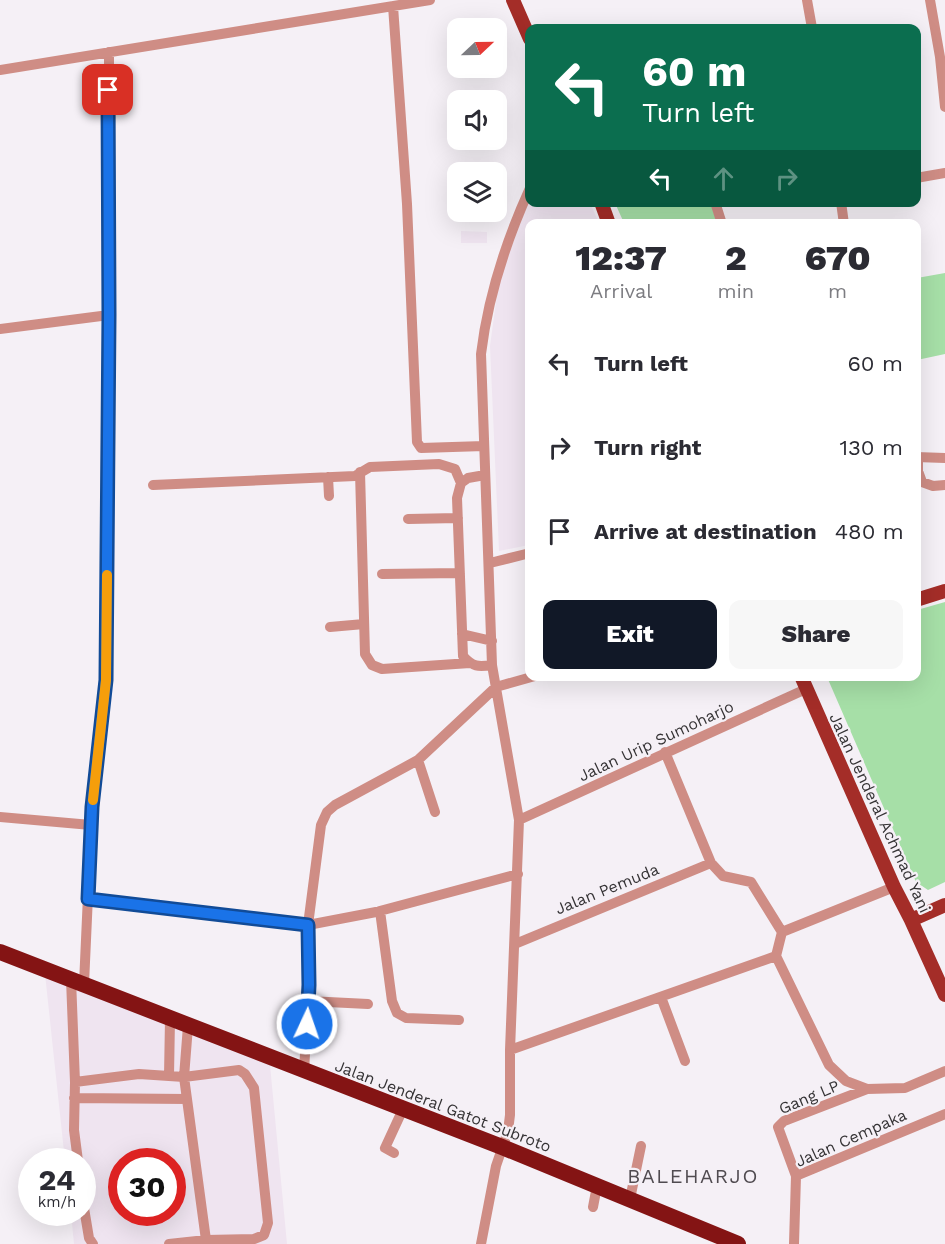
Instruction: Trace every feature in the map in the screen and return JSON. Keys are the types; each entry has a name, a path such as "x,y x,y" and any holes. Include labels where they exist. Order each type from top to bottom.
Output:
{"highway":[{"name":"Jalan Jenderal Gatot Subroto","path":"0,952 502,1147 730,1242"}],"main road":[{"path":"513,0 525,28"},
{"path":"921,598 945,591"},
{"name":"Jalan Jenderal Achmad Yani","path":"803,683 945,995"},
{"path":"911,920 945,905"}],"street":[{"path":"0,70 377,4 393,6 430,0"},
{"path":"807,0 811,24"},
{"path":"930,0 940,57 945,106"},
{"path":"393,6 407,204 417,442 421,448 484,446"},
{"path":"76,1148 74,1098 77,981 88,899 91,825 106,680 109,52"},
{"path":"921,177 945,173"},
{"path":"481,1244 496,1166 508,1131 510,1115 510,1050 519,820 492,665 481,354 485,322 505,250 525,200"},
{"path":"0,329 109,315"},
{"path":"921,457 945,458"},
{"path":"153,485 355,476 370,467 439,464 455,468 461,483 457,498 463,656 478,667 492,665"},
{"path":"360,472 364,654 372,665 382,669 470,663"},
{"path":"461,483 468,478 485,475"},
{"path":"328,477 329,496"},
{"path":"921,479 922,482 933,486 945,485"},
{"path":"408,519 458,518"},
{"path":"490,563 525,554"},
{"path":"382,574 460,573"},
{"path":"330,627 364,624"},
{"path":"462,634 492,641"},
{"path":"304,1071 308,1001 308,925 321,825 327,812 418,760 496,687 525,679"},
{"name":"Jalan Urip Sumoharjo","path":"519,820 665,752 803,683"},
{"path":"665,752 711,863 723,876 751,882 782,932 776,956 829,1065 846,1081 867,1089 905,1088 945,1071"},
{"path":"418,760 435,812"},
{"path":"0,817 91,825"},
{"name":"Jalan Pemuda","path":"515,944 711,863"},
{"path":"88,899 308,925 380,911 518,874"},
{"path":"782,932 894,887"},
{"path":"380,911 392,1001 397,1013 406,1018 459,1020"},
{"path":"510,1050 776,956"},
{"path":"661,997 685,1061"},
{"path":"308,1001 368,1004"},
{"path":"169,1076 170,1019"},
{"path":"188,1026 184,1077 206,1240"},
{"path":"75,1082 139,1074 184,1077 239,1070 245,1074 254,1088 267,1228 264,1234 254,1239 206,1240 169,1244"},
{"name":"Gang LP","path":"796,1176 778,1126 784,1121 867,1089"},
{"path":"74,1098 187,1099"},
{"path":"394,1153 385,1148 403,1109"},
{"name":"Jalan Cempaka","path":"794,1244 796,1176 945,1114"},
{"path":"630,1199 641,1146"},
{"path":"593,1208 597,1186"},
{"path":"87,1226 89,1239 93,1244"}],"shaded area":[{"path":"526,207 592,207 597,219 525,219 525,546 499,551 490,346 499,280"},
{"path":"461,231 487,232 487,243 461,243"},
{"path":"45,974 270,1065 287,1244 74,1244 72,1226 96,1226 96,1148 64,1148"}],"green space":[{"path":"617,207 712,207 716,219 622,219"},
{"path":"945,273 945,354 921,359 921,277"},
{"path":"945,602 945,882 928,890 916,882 829,681 921,681 921,609"}],"slow traffic":[{"path":"93,800 106,680 107,575"}],"district":[{"name":"BALEHARJO","path":"693,1176"}],"route":[{"path":"108,90 106,680 92,807 88,899 308,925 307,1024"}]}
